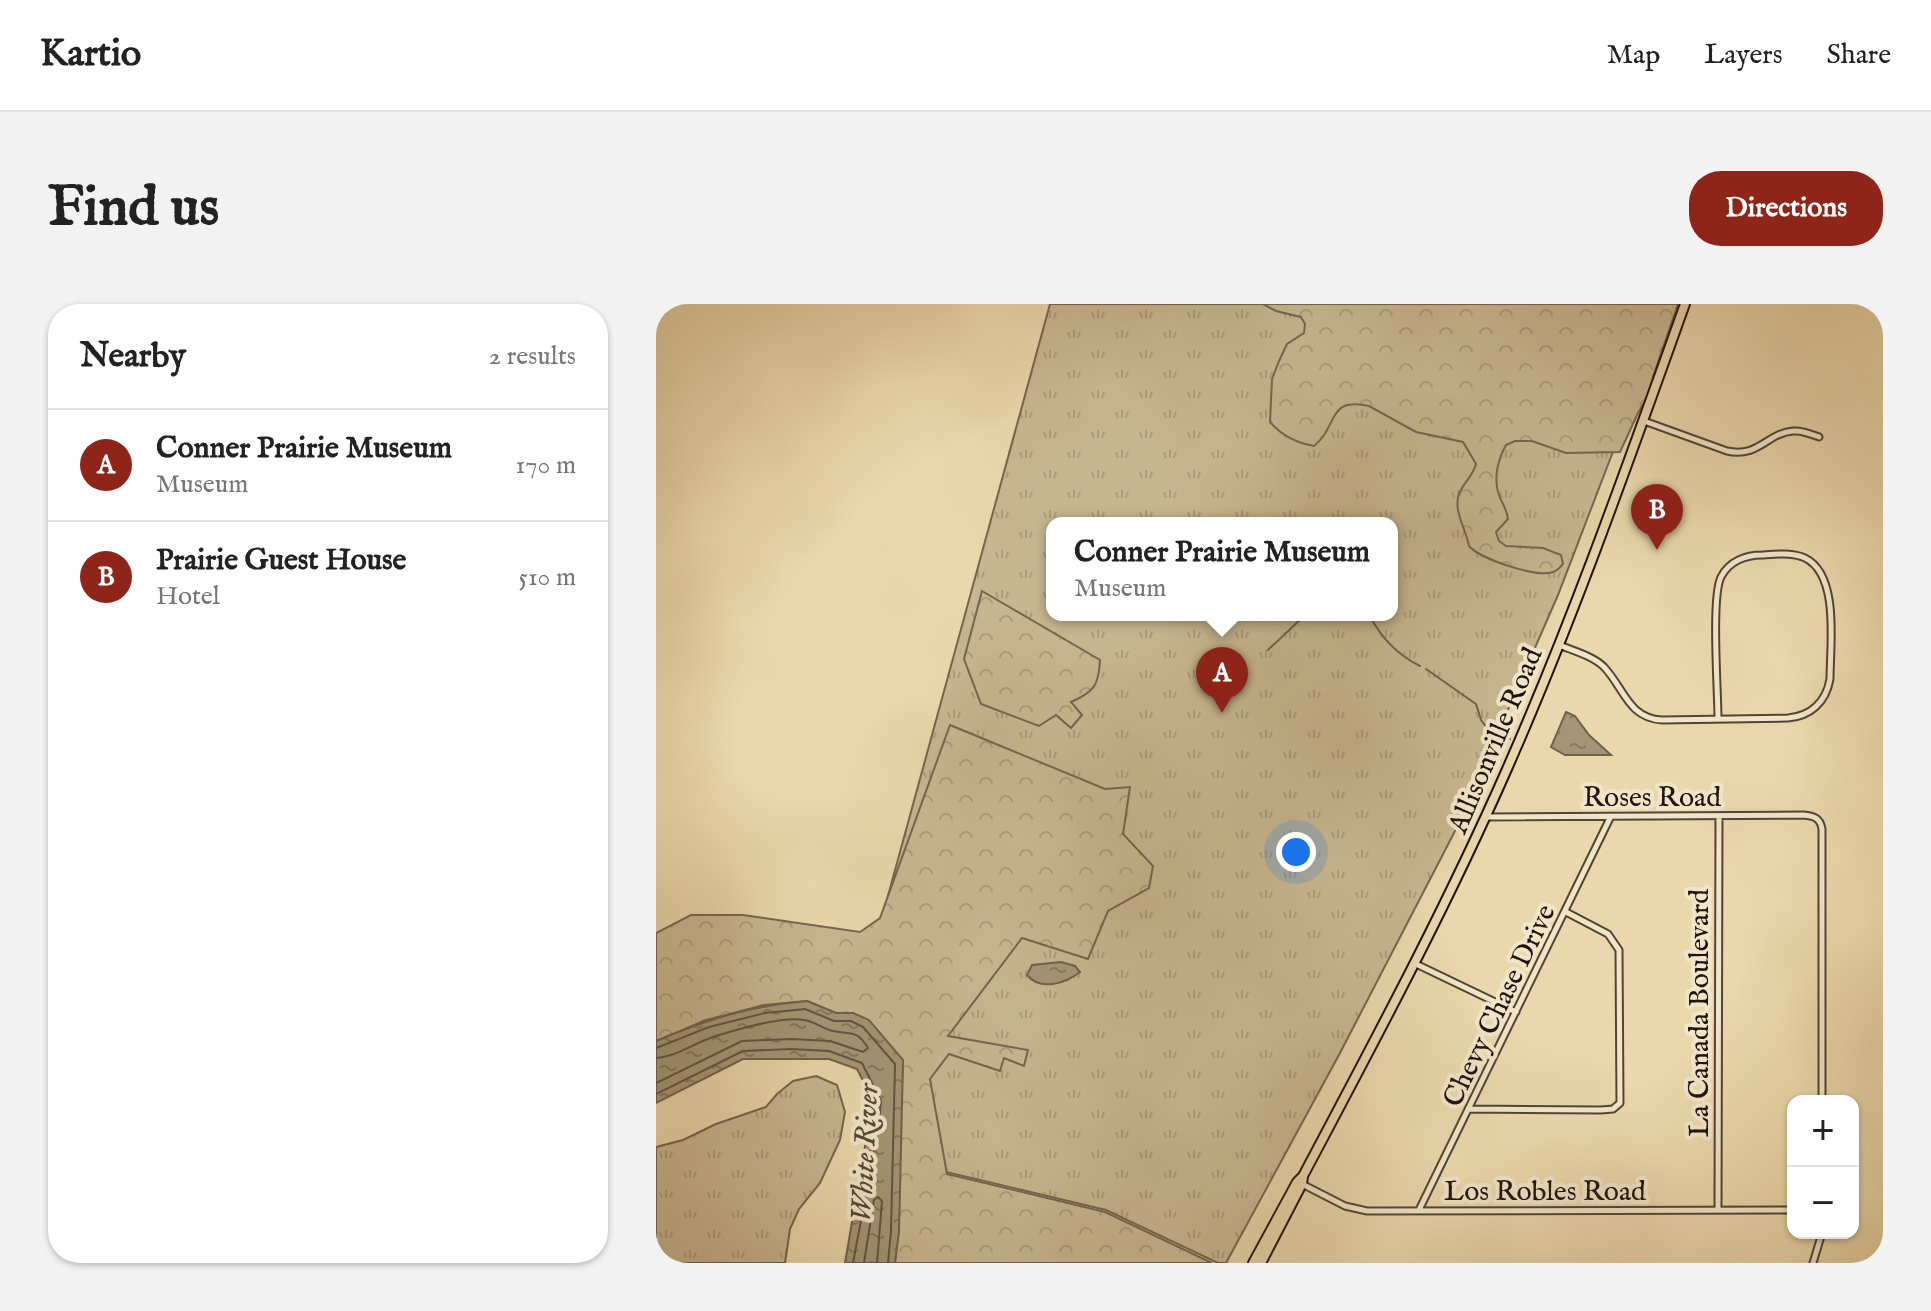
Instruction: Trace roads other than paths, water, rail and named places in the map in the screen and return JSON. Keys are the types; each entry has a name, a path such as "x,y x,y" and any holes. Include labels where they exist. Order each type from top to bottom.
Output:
{"main road":[{"name":"Allisonville Road","path":"1261,1263 1416,964 1485,817 1588,574 1685,304"},
{"name":"Allisonville Road","path":"1253,1263 1297,1182 1303,1180"}],"street":[{"path":"1643,421 1736,453 1755,450 1792,431 1819,437"},
{"path":"1559,645 1602,665 1630,705 1644,716 1662,720 1718,719 1795,717 1814,709 1824,698 1830,676 1828,593 1824,577 1809,561 1798,556 1750,556 1730,566 1722,575 1718,587 1718,719"},
{"name":"Roses Road","path":"1485,817 1809,815 1819,819 1822,829 1822,1095"},
{"name":"Chevy Chase Drive","path":"1419,1210 1611,816"},
{"name":"La Canada Boulevard","path":"1718,1210 1719,816"},
{"path":"1468,1109 1601,1110 1616,1108 1620,1103 1619,950 1608,934 1566,912"},
{"path":"1416,964 1516,1012"},
{"name":"Los Robles Road","path":"1303,1180 1354,1209 1787,1210"},
{"path":"1813,1263 1820,1239"}],"water":[{"path":"1566,712 1575,716 1589,735 1611,755 1565,755 1551,747"},
{"path":"1061,962 1075,966 1080,972 1053,984 1039,983 1027,975 1032,965"},
{"name":"White River","path":"807,1001 836,1013 853,1013 869,1020 903,1060 899,1232 895,1263 845,1263 873,1100 857,1069 829,1059 743,1059 656,1103 656,1041 730,1015 766,1006"}],"waterway":[{"path":"1268,650 1299,621"},
{"path":"1373,621 1390,645 1420,666"},
{"path":"1426,669 1476,704 1487,728 1510,739"}],"place":[{"name":"Prairie Guest House","path":"1657,550"},
{"name":"Conner Prairie Museum","path":"1222,713"}]}
